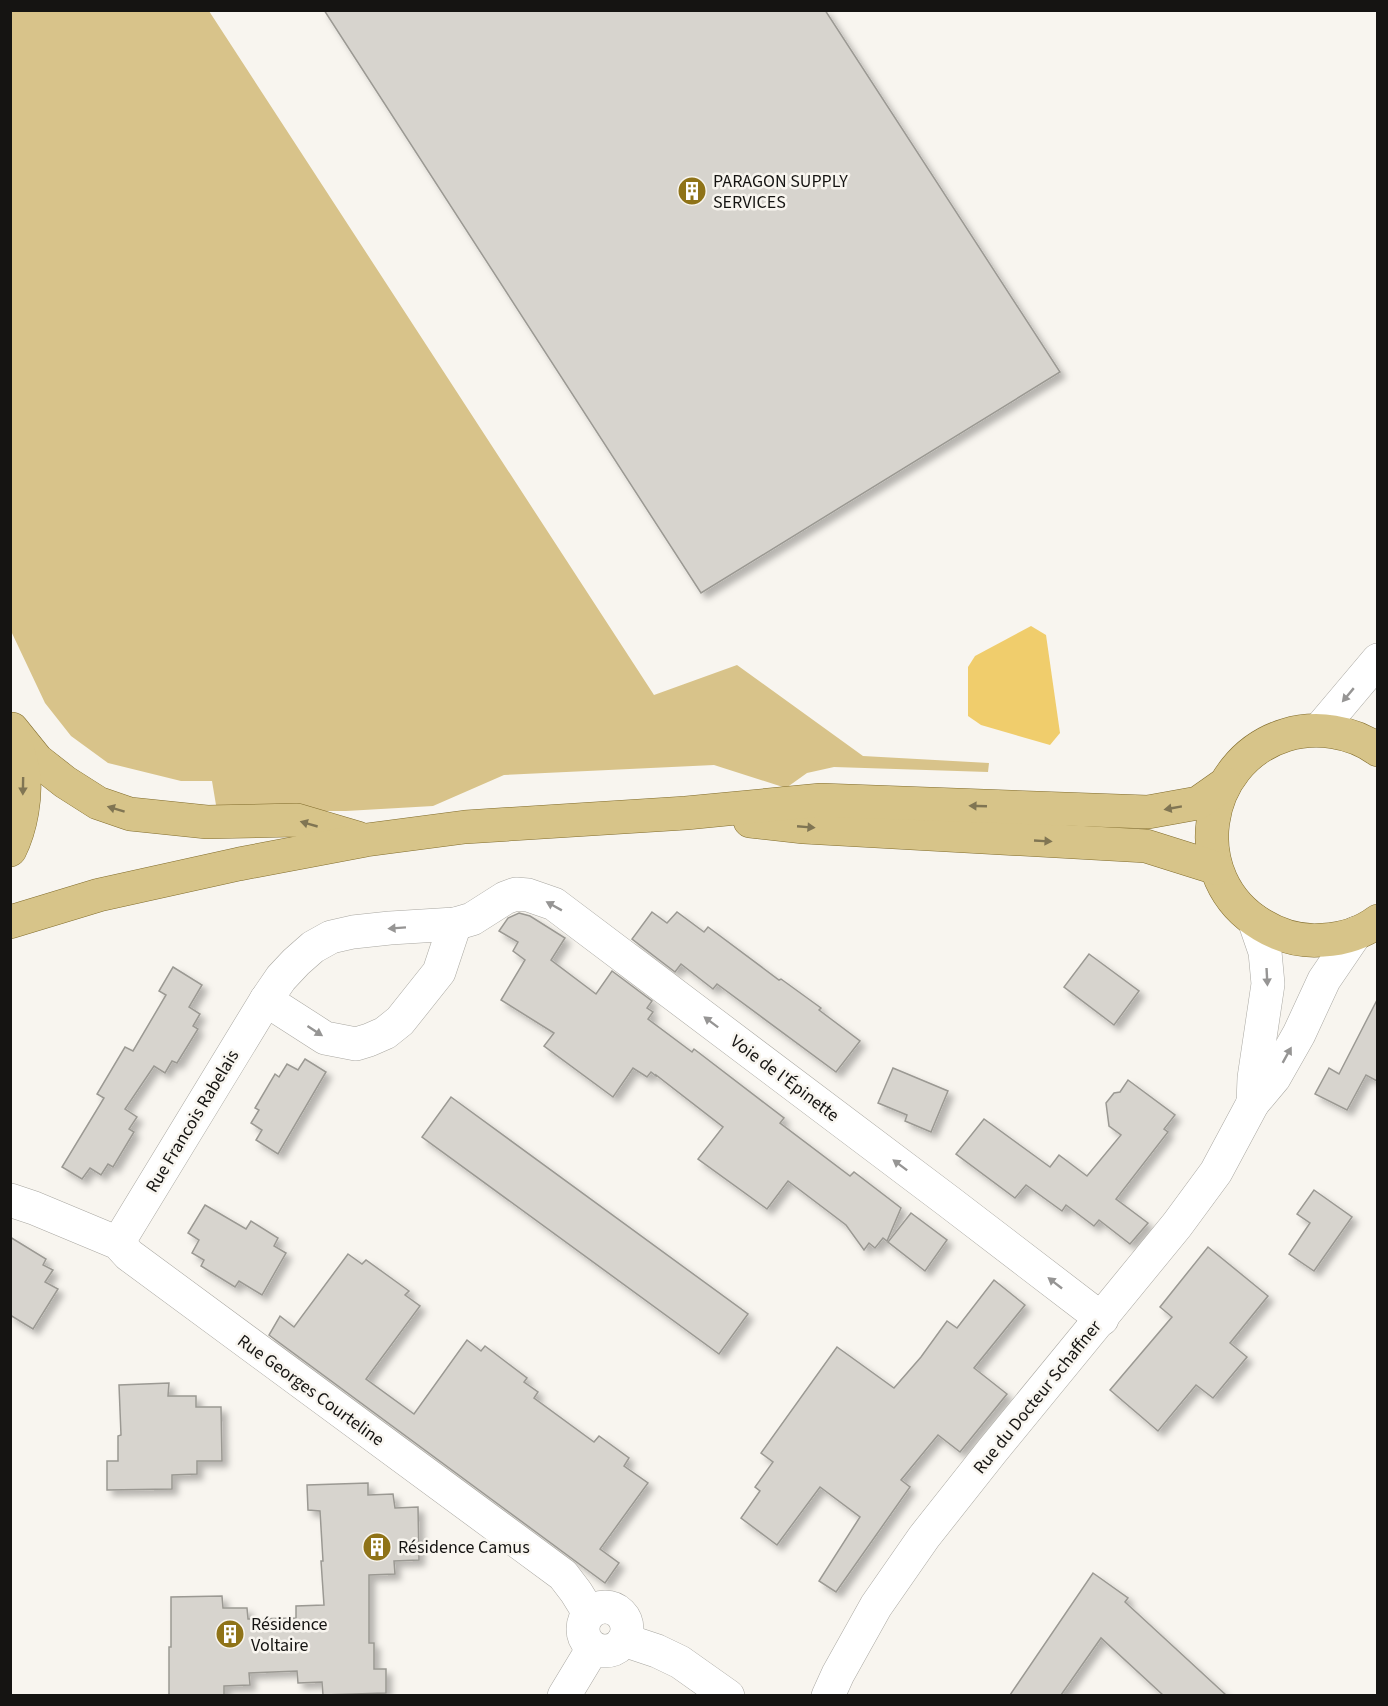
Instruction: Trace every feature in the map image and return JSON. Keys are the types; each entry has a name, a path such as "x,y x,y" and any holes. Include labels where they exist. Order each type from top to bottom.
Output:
{"main road":[{"path":"11,728 38,760 65,782 98,803 130,814 207,822 297,820 366,840"},
{"path":"10,850 17,837 23,809 23,772 11,728"},
{"path":"1367,927 1336,939 1314,941 1293,939 1272,931 1254,920 1238,906 1225,888 1216,868 1211,834 1213,816 1225,784 1238,766 1255,750 1275,739 1297,732 1319,730 1341,733 1359,739 1377,750"},
{"path":"10,922 99,895 239,864 366,840 465,827 686,813 821,800 1148,812 1198,803 1225,784"},
{"path":"686,813 804,827 1146,846 1216,868"}],"street":[{"path":"1319,730 1377,660"},
{"name":"Voie de l'Épinette","path":"266,1000 281,978 296,962 313,947 331,937 390,928 455,924 472,919 505,898 516,894 528,895 554,904 1102,1318"},
{"name":"Rue du Docteur Schaffner","path":"1253,1103 1254,1078 1268,984 1265,952 1254,920"},
{"path":"266,1000 325,1038 356,1044 369,1040 385,1033 400,1021 439,972 455,924"},
{"name":"Rue du Docteur Schaffner","path":"828,1695 876,1606 924,1537 1177,1225 1216,1172 1253,1103 1274,1078 1299,1034 1324,980 1367,927"},
{"name":"Rue Francois Rabelais","path":"118,1243 266,1000"},
{"name":"Rue Georges Courteline","path":"10,1200 118,1243 129,1255 563,1575 589,1613"},
{"path":"604,1607 620,1612 627,1625 624,1640 619,1647 610,1651 593,1648 584,1636 584,1620 589,1613 604,1607"},
{"path":"624,1640 681,1662 728,1695"},
{"path":"558,1694 593,1648"}],"shaded area":[{"path":"11,11 209,11 654,695 737,665 863,756 989,763 988,772 834,767 807,773 786,788 714,765 504,775 433,806 346,811 217,811 212,781 181,781 108,763 71,736 45,703 11,631"},
{"path":"1031,626 1046,635 1060,733 1050,745 981,725 968,716 968,667 975,656"}],"building":[{"name":"PARAGON SUPPLY SERVICES","path":"324,10 825,10 1060,372 701,593"},
{"path":"652,912 667,923 677,912 704,932 708,927 821,1008 819,1010 860,1041 836,1072 717,984 713,989 681,964 675,972 632,939"},
{"path":"519,913 530,916 565,938 551,960 596,994 612,971 652,1001 647,1008 653,1012 648,1019 692,1052 694,1049 784,1118 780,1123 850,1176 854,1172 901,1208 887,1241 883,1238 875,1248 869,1243 864,1250 846,1225 788,1181 767,1209 698,1159 723,1127 656,1075 651,1072 647,1077 633,1068 613,1097 544,1046 554,1033 501,1000 525,960 513,951 518,942 499,931 508,918"},
{"path":"1089,954 1139,991 1114,1025 1064,987"},
{"path":"173,967 202,985 189,1007 200,1014 193,1026 198,1029 177,1063 172,1061 165,1073 154,1066 125,1109 137,1117 129,1129 134,1132 113,1167 108,1164 101,1175 90,1168 82,1179 62,1167 104,1098 97,1094 125,1047 133,1051 166,995 159,991"},
{"path":"1377,1000 1377,1081 1366,1075 1347,1110 1315,1094 1329,1068 1339,1074"},
{"path":"305,1059 326,1072 278,1154 256,1140 262,1130 251,1123 259,1110 255,1108 275,1074 279,1077 287,1064 298,1070"},
{"path":"893,1068 948,1091 931,1132 905,1121 907,1115 878,1103"},
{"path":"1128,1080 1175,1115 1164,1129 1168,1132 1116,1199 1148,1223 1130,1244 1099,1220 1094,1226 1066,1205 1062,1211 1026,1185 1015,1198 956,1154 984,1119 1050,1167 1059,1155 1087,1176 1121,1135 1109,1126 1106,1103 1114,1093 1120,1092"},
{"path":"451,1097 748,1314 719,1354 422,1137"},
{"path":"1314,1190 1352,1217 1314,1271 1289,1254 1310,1223 1297,1214"},
{"path":"205,1205 246,1229 251,1221 278,1238 274,1246 286,1253 262,1295 239,1281 235,1287 201,1266 204,1260 192,1253 199,1240 188,1233"},
{"path":"911,1213 947,1240 925,1271 888,1242"},
{"path":"10,1237 46,1259 43,1265 53,1270 45,1282 58,1289 33,1329 10,1315"},
{"path":"1208,1247 1268,1296 1230,1343 1247,1357 1213,1398 1196,1385 1158,1431 1110,1390 1172,1317 1160,1307"},
{"path":"348,1254 362,1264 366,1260 409,1291 405,1295 420,1306 366,1379 414,1414 467,1340 481,1351 485,1346 527,1378 524,1382 538,1392 534,1398 594,1442 599,1436 629,1458 624,1466 648,1483 600,1549 619,1563 605,1583 269,1335 280,1316 294,1327"},
{"path":"994,1280 1025,1305 974,1368 1007,1394 960,1452 938,1435 901,1480 910,1487 836,1592 819,1581 860,1517 820,1487 777,1545 741,1518 760,1491 755,1487 773,1462 761,1453 837,1347 894,1388 921,1357 947,1321 957,1328"},
{"path":"169,1383 168,1396 196,1396 196,1407 221,1407 222,1461 197,1461 197,1474 172,1475 172,1489 107,1490 107,1461 118,1461 118,1436 121,1435 119,1385"},
{"path":"368,1483 368,1495 393,1494 395,1508 418,1507 419,1560 394,1561 395,1574 369,1575 369,1643 374,1643 374,1669 386,1669 386,1693 323,1695 322,1682 298,1683 297,1671 249,1673 250,1685 224,1686 224,1695 169,1695 171,1597 222,1596 223,1608 247,1608 248,1619 296,1618 296,1606 324,1605 320,1511 308,1510 307,1485"},
{"path":"1093,1573 1128,1598 1125,1602 1226,1695 1163,1695 1101,1638 1061,1695 1010,1695"}],"place":[{"name":"PARAGON SUPPLY SERVICES","path":"692,191"},
{"name":"Résidence Camus","path":"377,1547"},
{"name":"Résidence Voltaire","path":"230,1634"}]}
